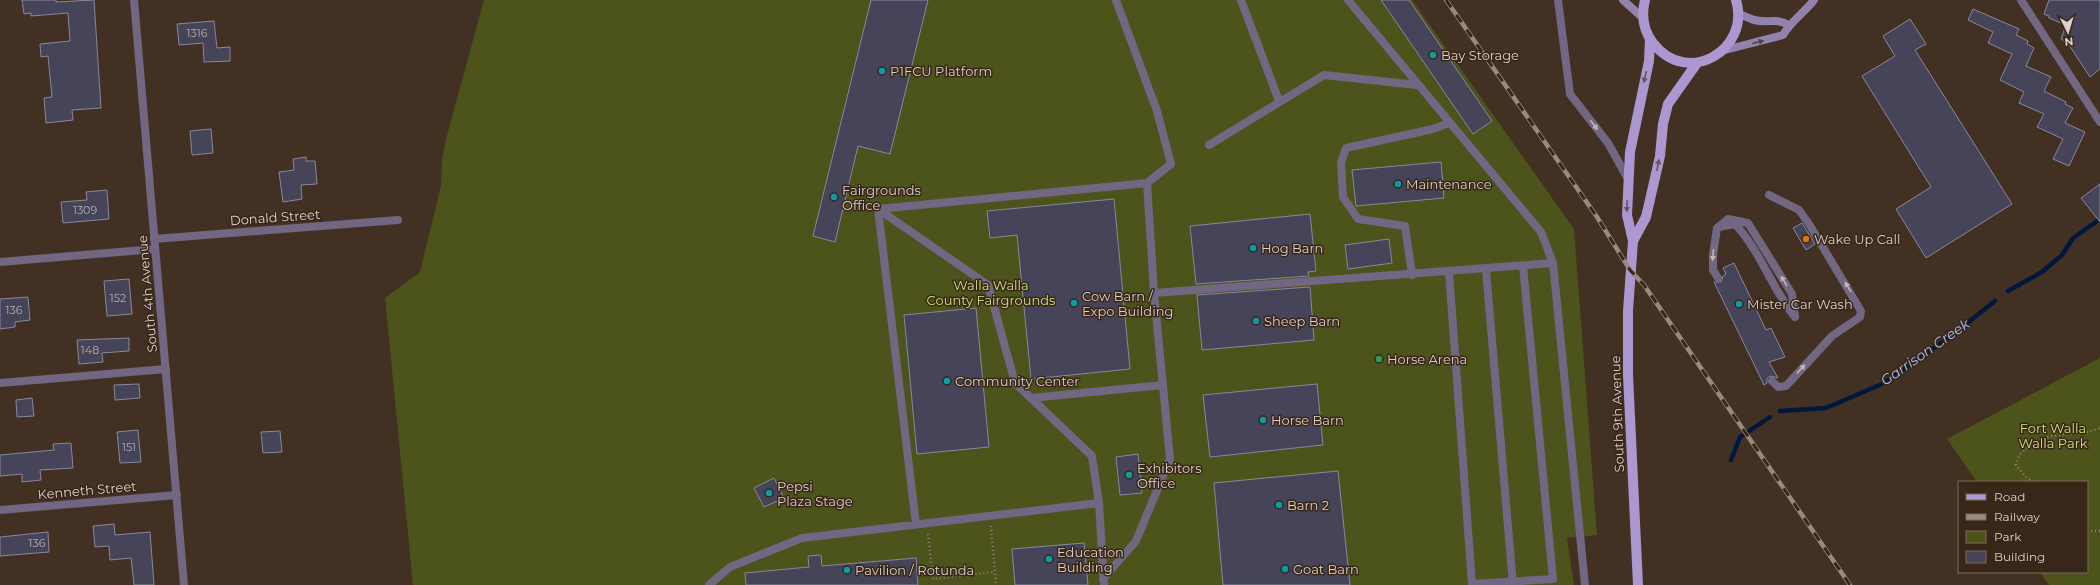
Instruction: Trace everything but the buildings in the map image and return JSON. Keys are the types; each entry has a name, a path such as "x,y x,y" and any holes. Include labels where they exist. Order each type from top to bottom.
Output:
{"main road":[{"path":"1623,0 1643,18"},
{"path":"1645,0 1643,18 1644,28 1650,39 1667,57 1677,62 1697,63 1710,59 1721,51 1731,40 1739,14 1736,0"},
{"path":"1721,51 1784,35 1789,25 1803,14 1814,0"},
{"path":"1739,14 1755,20 1767,21 1778,19 1789,25"},
{"name":"South 9th Avenue","path":"1638,585 1628,374 1628,311 1633,241 1627,215 1630,152 1649,60 1650,39"},
{"name":"South 9th Avenue","path":"1633,241 1646,218 1660,156 1663,124 1668,104 1697,63"}],"street":[{"name":"South 4th Avenue","path":"134,0 184,585"},
{"path":"878,209 1147,183 1171,164 1157,110 1116,0"},
{"path":"1241,0 1279,101"},
{"path":"1348,0 1417,85 1541,232 1553,264 1585,585"},
{"path":"1558,0 1570,94 1608,143 1628,179"},
{"path":"2021,0 2100,122"},
{"path":"1209,145 1324,75 1417,85"},
{"path":"1412,275 1405,226 1358,219 1343,197 1341,163 1346,148 1433,129 1449,123"},
{"path":"1104,582 1136,541 1170,459 1154,293 1147,183"},
{"path":"1769,195 1799,210 1861,311 1860,318 1832,336 1786,386 1778,386 1772,381"},
{"path":"878,209 988,286 1015,383 1092,456 1099,503 1104,582"},
{"path":"878,209 916,524"},
{"path":"1718,278 1713,270 1712,255 1717,228 1728,219 1748,223 1792,294 1795,317"},
{"name":"Donald Street","path":"154,239 398,220"},
{"path":"0,262 155,249"},
{"path":"1154,293 1553,264"},
{"path":"1449,272 1472,584 1513,583 1553,579 1523,266"},
{"path":"1486,270 1513,583"},
{"path":"0,383 166,368"},
{"path":"1031,398 1163,385"},
{"name":"Kenneth Street","path":"0,510 176,494"},
{"path":"709,585 730,567 802,538 1099,503"}],"path":[{"path":"2032,481 2026,477 2016,465 2017,460 2023,451 2046,436 2086,432 2100,428"},
{"path":"990,516 996,585"},
{"path":"926,523 933,579 994,572"},
{"path":"2088,531 2100,531"}],"green space":[{"name":"Walla Walla County Fairgrounds","path":"484,0 1412,0 1574,229 1597,535 1567,538 1574,585 413,585 385,298 420,272 441,186 442,159 446,139"},
{"name":"Fort Walla Walla Park","path":"2100,358 2100,585 2049,585 2041,573 2088,573 2088,481 1976,481 1947,439"}],"waterway":[{"name":"Garrison Creek","path":"2008,291 2042,272 2062,255 2073,238 2100,219"},
{"name":"Garrison Creek","path":"1780,411 1826,408 1882,384 1947,339 1995,301"},
{"name":"Garrison Creek","path":"1731,460 1740,437 1770,417"}],"railway":[{"path":"1446,0 1597,217 1630,270 1644,285 1850,585"}],"place":[{"name":"Bay Storage","path":"1433,55"},
{"name":"P1FCU Platform","path":"882,71"},
{"name":"Maintenance","path":"1398,184"},
{"name":"Fairgrounds Office","path":"834,197"},
{"name":"Wake Up Call","path":"1806,239"},
{"name":"Hog Barn","path":"1253,248"},
{"name":"Cow Barn / Expo Building","path":"1074,303"},
{"name":"Mister Car Wash","path":"1739,304"},
{"name":"Sheep Barn","path":"1256,321"},
{"name":"Horse Arena","path":"1379,359"},
{"name":"Community Center","path":"947,381"},
{"name":"Horse Barn","path":"1263,420"},
{"name":"Exhibitors Office","path":"1129,475"},
{"name":"Pepsi Plaza Stage","path":"769,493"},
{"name":"Barn 2","path":"1279,505"},
{"name":"Education Building","path":"1049,559"},
{"name":"Goat Barn","path":"1285,569"},
{"name":"Pavilion / Rotunda","path":"847,570"}]}
